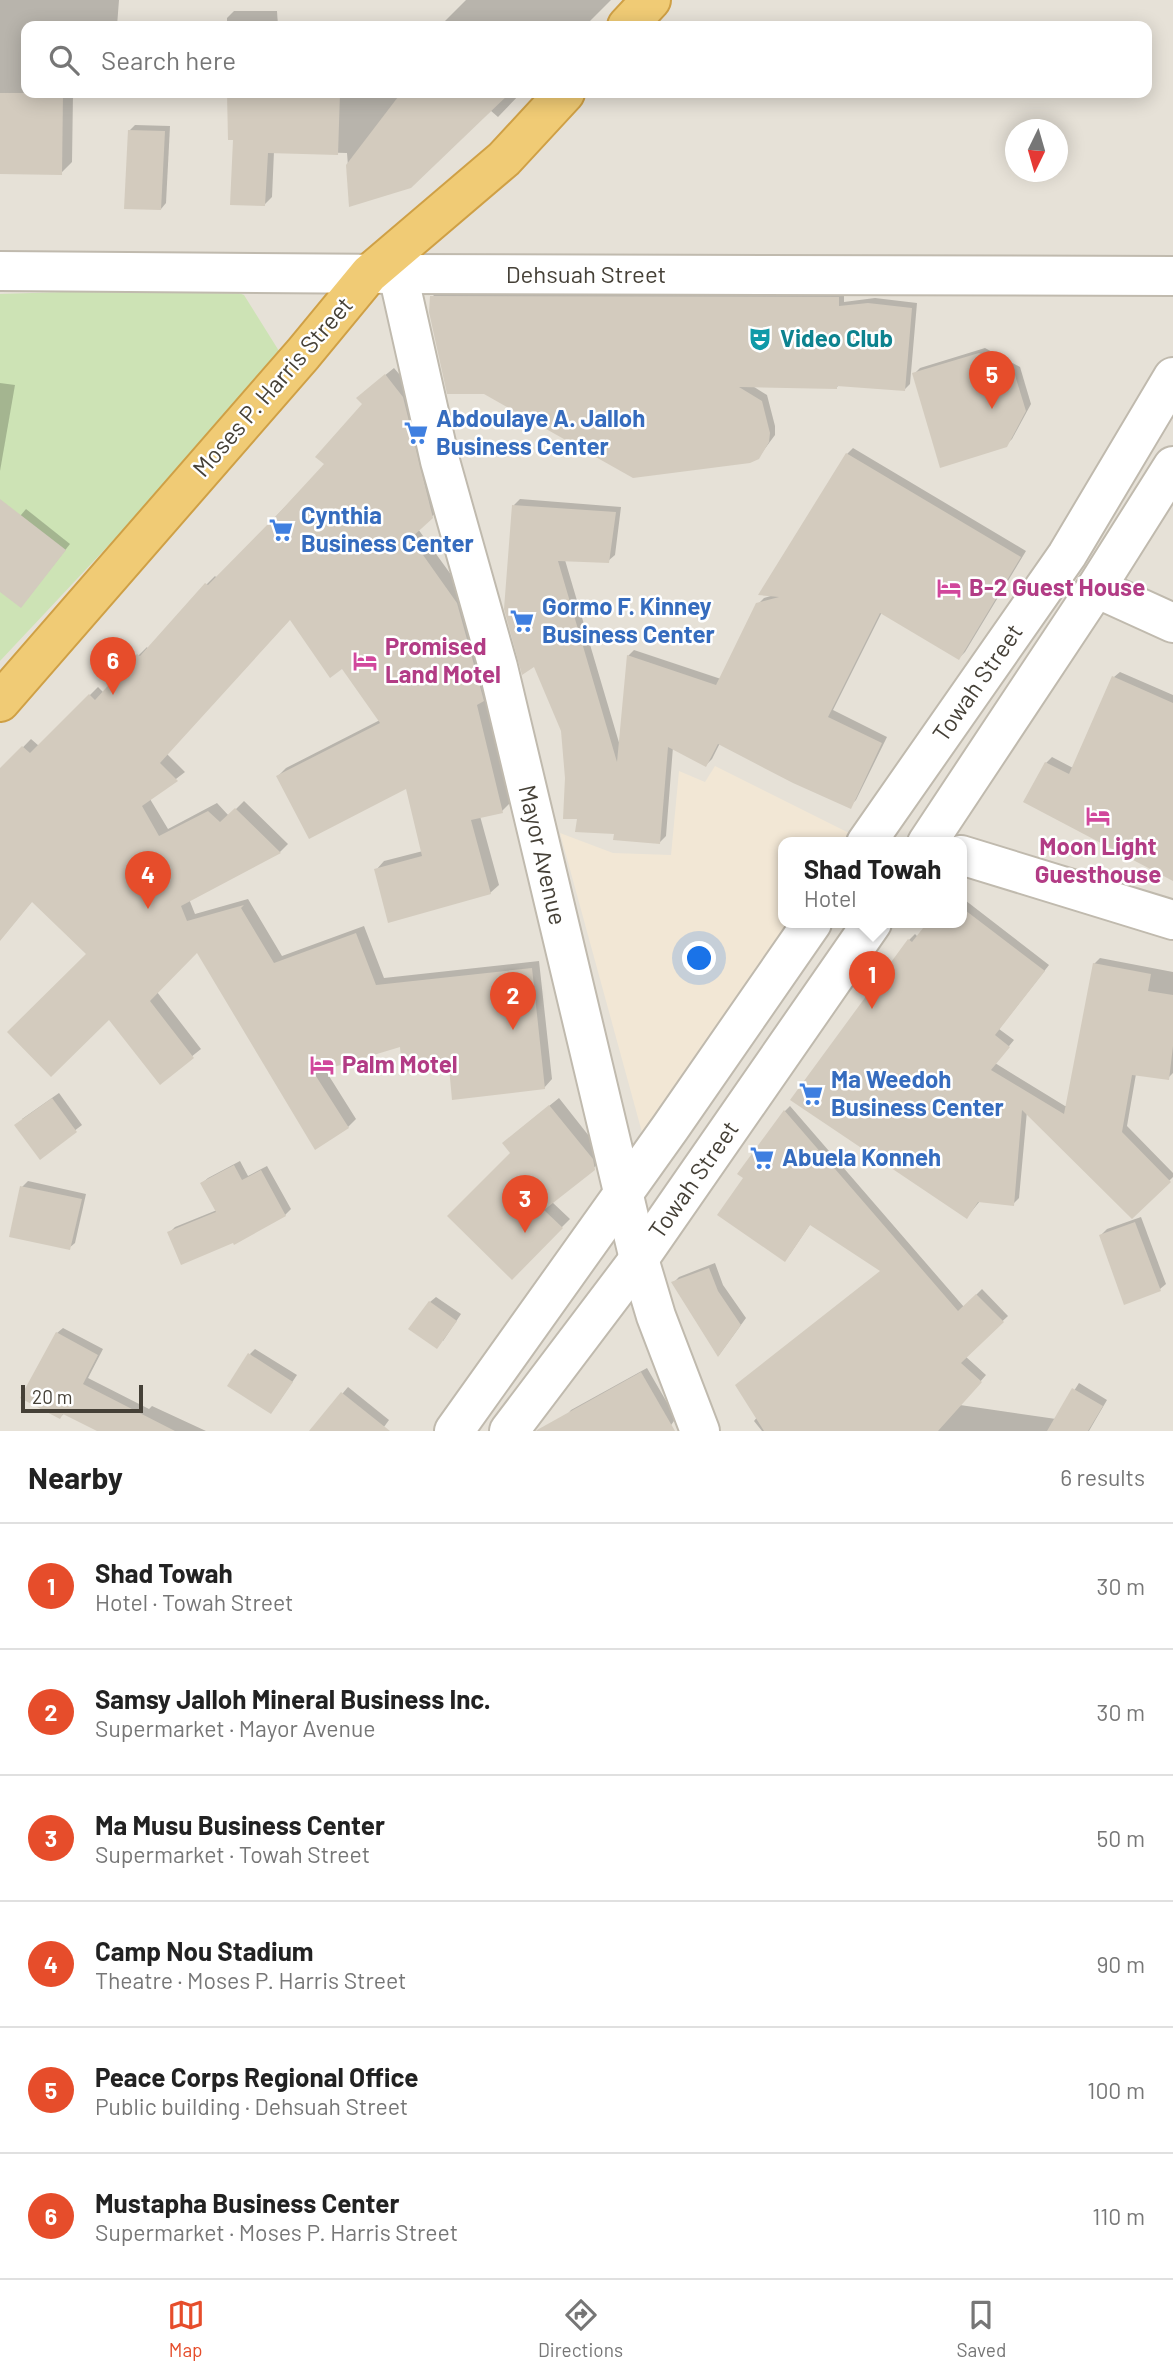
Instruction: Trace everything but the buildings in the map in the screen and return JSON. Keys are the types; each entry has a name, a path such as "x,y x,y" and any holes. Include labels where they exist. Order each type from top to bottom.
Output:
{"highway":[{"path":"632,21 651,0"},
{"name":"Moses P. Harris Street","path":"0,702 303,354 504,159 560,98"}],"street":[{"name":"Dehsuah Street","path":"0,271 1173,276"},
{"name":"Mayor Avenue","path":"384,274 498,667 639,1259 656,1317 701,1431"},
{"name":"Towah Street","path":"870,837 1067,555 1173,377"},
{"name":"Towah Street","path":"931,837 1096,588 1173,466"},
{"path":"1096,588 1173,622"},
{"path":"967,857 1173,920"},
{"name":"Towah Street","path":"454,1431 686,1106 809,928"},
{"name":"Towah Street","path":"509,1431 639,1259 869,928"}],"shaded area":[{"path":"0,0 1173,0 1173,1431 0,1431"},
{"path":"715,766 857,837 778,837 778,928 793,928 643,1136 560,833 613,853 671,855 679,771 705,782"}],"green space":[{"path":"223,287 244,295 279,351 122,531 0,661 0,294"}],"place":[{"name":"Video Club","path":"760,339"},
{"name":"Peace Corps Regional Office","path":"992,409"},
{"name":"Abdoulaye A. Jalloh Business Center","path":"416,433"},
{"name":"Cynthia Business Center","path":"281,530"},
{"name":"B-2 Guest House","path":"949,588"},
{"name":"Gormo F. Kinney Business Center","path":"522,621"},
{"name":"Promised Land Motel","path":"365,661"},
{"name":"Mustapha Business Center","path":"113,695"},
{"name":"Moon Light Guesthouse","path":"1098,816"},
{"name":"Camp Nou Stadium","path":"148,909"},
{"name":"Shad Towah","path":"872,1009"},
{"name":"Samsy Jalloh Mineral Business Inc.","path":"513,1030"},
{"name":"Palm Motel","path":"322,1065"},
{"name":"Ma Weedoh Business Center","path":"811,1094"},
{"name":"Abuela Konneh","path":"762,1158"},
{"name":"Ma Musu Business Center","path":"525,1233"}]}
